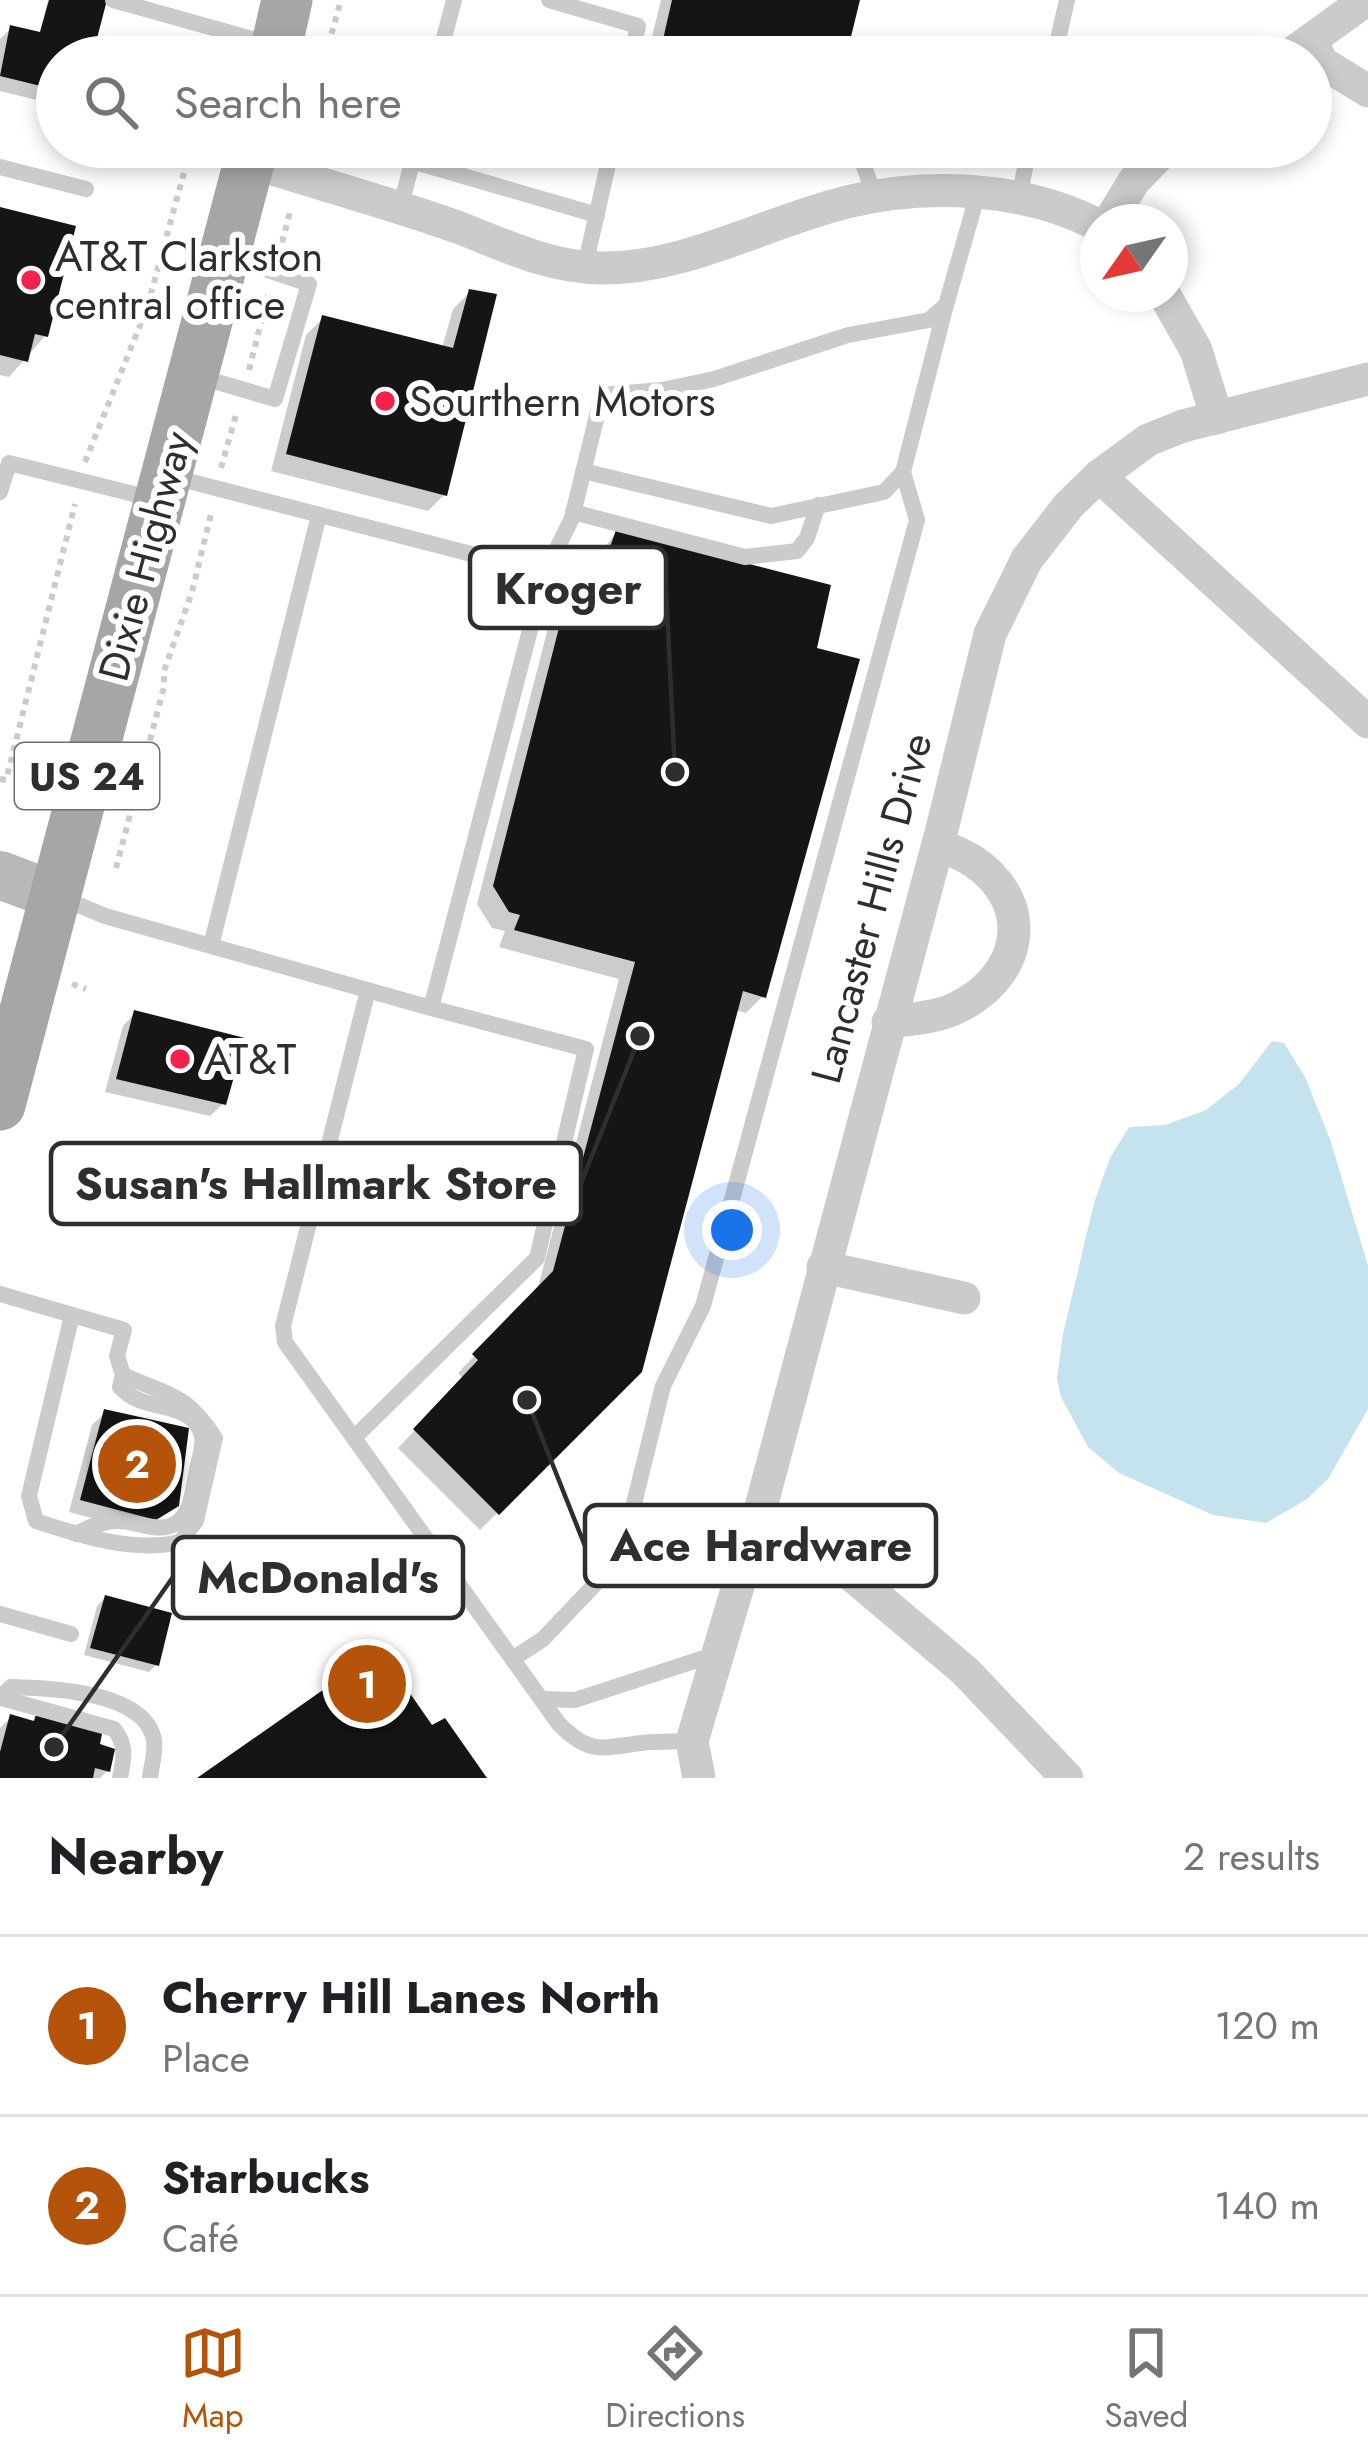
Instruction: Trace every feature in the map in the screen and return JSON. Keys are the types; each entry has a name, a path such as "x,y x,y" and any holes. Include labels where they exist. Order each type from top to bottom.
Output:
{"main road":[{"name":"Dixie Highway","path":"0,1105 247,168"},
{"path":"0,875 56,896"}],"street":[{"path":"1316,36 1366,0"},
{"path":"1332,68 1368,91"},
{"path":"281,168 557,264 585,266 659,261 847,202 942,189 1019,200 1080,219"},
{"path":"1120,204 1146,168"},
{"path":"1174,312 1196,350 1217,418"},
{"name":"Lancaster Hills Drive","path":"699,1778 692,1741 757,1522 990,634 1027,559 1069,505 1148,440 1368,379"},
{"path":"1099,476 1368,722"},
{"path":"889,1022 938,1015 973,1000 996,981 1015,945 1013,917 997,883 973,861 938,844"},
{"path":"823,1267 964,1298"},
{"path":"757,1522 823,1551 965,1671 1067,1778"}],"lane":[{"path":"113,0 176,8 279,34"},
{"path":"445,36 454,0"},
{"path":"549,0 638,26 636,36"},
{"path":"1059,36 1067,0"},
{"path":"0,166 86,189"},
{"path":"400,209 410,168"},
{"path":"456,168 596,215"},
{"path":"585,266 607,168"},
{"path":"865,168 875,197"},
{"path":"1019,200 1025,168"},
{"path":"583,471 771,515 884,492 903,472 978,193"},
{"path":"193,375 275,399 309,284 225,255"},
{"path":"431,1008 545,573 573,512 602,395 714,379 848,335 929,320 946,305"},
{"path":"0,492 5,462 163,488 217,490 545,573"},
{"path":"514,1658 543,1639 602,1576 626,1535 663,1386 703,1306 917,520 903,472"},
{"path":"573,512 758,556 797,550 807,538 818,505"},
{"path":"211,946 319,515"},
{"path":"56,896 105,916 586,1049 537,1258 354,1438"},
{"path":"368,991 284,1326 285,1342 578,1744 606,1750 692,1741"},
{"path":"0,1294 73,1315 124,1330 117,1356 123,1375 177,1394 200,1414 215,1438 196,1521 180,1542 156,1548 75,1534 36,1521 29,1496 73,1315"},
{"path":"0,1614 71,1634"},
{"path":"544,1700 575,1700 718,1654"},
{"path":"120,1778 124,1752 114,1729 1,1698 11,1687 23,1687 119,1702 139,1714 154,1741 150,1778"}],"path":[{"path":"332,36 341,0"},
{"path":"116,868 164,687 164,671 192,592 300,177"},
{"path":"72,984 86,989"}],"water":[{"path":"1272,1041 1284,1043 1305,1077 1330,1139 1368,1266 1368,1409 1328,1479 1307,1499 1266,1523 1213,1515 1119,1473 1088,1447 1061,1397 1057,1379 1094,1203 1110,1158 1129,1127 1165,1125 1206,1110 1239,1084"}],"building":[{"path":"49,0 107,0 98,36 36,36 36,85 0,76 10,25 40,32"},
{"path":"672,0 860,0 851,36 664,36"},
{"name":"AT&T Clarkston central office","path":"0,207 76,226 48,337 35,334 28,362 0,355"},
{"name":"Sourthern Motors","path":"469,289 497,294 447,496 286,454 322,315 453,348"},
{"path":"616,530 831,585 817,648 860,659 766,998 743,991 642,1372 499,1515 413,1429 478,1360 472,1354 553,1271 635,962 514,930 520,915 509,912 493,886 575,565 610,547"},
{"name":"AT&T","path":"134,1010 245,1038 226,1105 116,1079"},
{"path":"104,1409 189,1428 179,1506 156,1520 80,1500"},
{"path":"105,1595 172,1613 159,1666 90,1648"},
{"path":"380,1650 432,1725 445,1718 487,1778 197,1778"},
{"path":"10,1714 34,1721 36,1714 103,1729 100,1744 115,1749 110,1772 95,1768 93,1778 0,1778 0,1752"}],"place":[{"name":"AT&T Clarkston central office","path":"31,280"},
{"name":"Sourthern Motors","path":"385,401"},
{"name":"Kroger","path":"675,772"},
{"name":"Susan's Hallmark Store","path":"640,1036"},
{"name":"AT&T","path":"180,1059"},
{"name":"Ace Hardware","path":"527,1400"},
{"name":"Starbucks","path":"137,1464"},
{"name":"Cherry Hill Lanes North","path":"367,1684"},
{"name":"McDonald's","path":"54,1747"}]}
